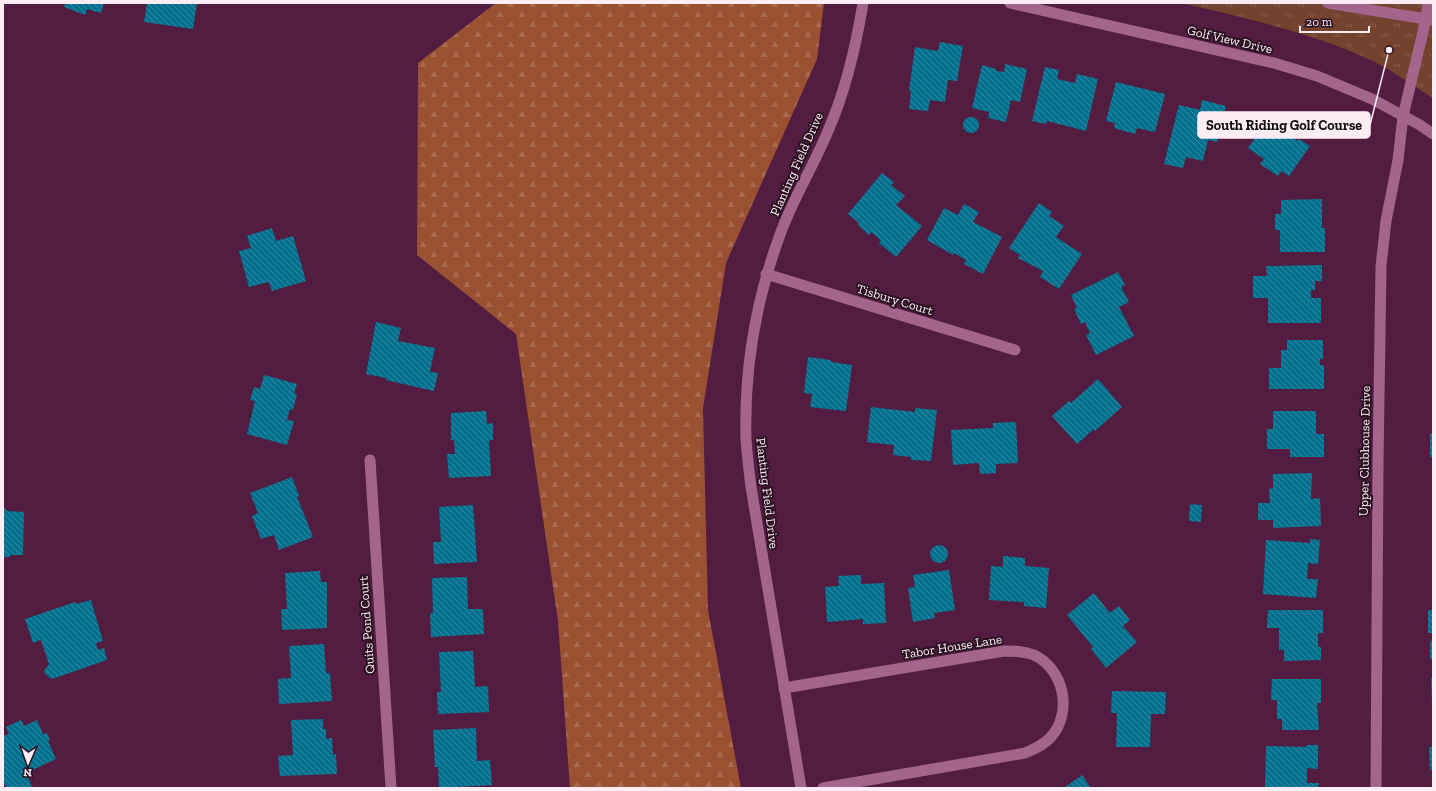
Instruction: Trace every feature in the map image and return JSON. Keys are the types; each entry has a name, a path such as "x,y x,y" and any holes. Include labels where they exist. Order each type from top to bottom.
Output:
{"street":[{"name":"Planting Field Drive","path":"802,788 751,487 746,440 746,393 751,345 766,274 782,231 801,187 828,131 844,86 857,40 863,3"},
{"name":"Golf View Drive","path":"1010,3 1274,63 1317,76 1372,99 1433,134"},
{"path":"1328,3 1369,6 1430,19"},
{"name":"Upper Clubhouse Drive","path":"1376,788 1381,266 1386,221 1398,160 1403,116 1430,19 1428,3"},
{"name":"Tisbury Court","path":"766,274 1015,350"},
{"name":"Quits Pond Court","path":"370,460 391,788"},
{"name":"Tabor House Lane","path":"784,688 1004,651 1020,651 1034,655 1047,665 1057,677 1063,692 1064,708 1060,723 1052,736 1040,747 1025,753 823,788"}],"green space":[{"path":"496,3 824,3 817,59 726,263 703,408 708,610 741,788 570,788 558,621 516,334 417,255 418,63"},
{"path":"1181,3 1433,3 1433,98 1373,61 1327,42 1279,27"}],"building":[{"path":"66,3 104,3 101,13 87,9 85,15 64,7"},
{"path":"147,3 197,3 193,29 144,22"},
{"path":"940,42 963,46 957,81 948,80 945,102 930,100 928,111 909,109 911,91 909,91 915,47 938,51"},
{"path":"1005,64 1027,69 1020,102 1011,100 1006,122 988,118 989,112 972,108 982,65 996,69 996,71 1004,72"},
{"path":"1045,67 1059,70 1057,79 1075,83 1077,74 1098,79 1086,131 1047,121 1046,124 1032,121"},
{"path":"1116,82 1165,94 1155,132 1137,128 1135,134 1114,128 1115,123 1106,121"},
{"path":"1202,100 1226,106 1217,142 1208,140 1203,161 1186,157 1183,168 1164,164 1179,105 1200,110"},
{"path":"971,117 978,122 979,125 974,132 971,133 964,128 963,125 968,118"},
{"path":"1270,118 1288,130 1286,133 1298,141 1299,139 1310,146 1289,176 1281,171 1278,176 1260,164 1264,159 1248,148"},
{"path":"882,173 894,182 891,185 905,196 896,205 922,226 896,257 879,243 881,240 871,232 869,235 858,225 859,223 848,214"},
{"path":"1322,199 1322,228 1325,228 1325,252 1280,252 1280,230 1275,230 1275,214 1281,214 1281,200"},
{"path":"1039,203 1052,212 1049,216 1064,226 1056,237 1082,254 1059,289 1040,277 1043,271 1018,258 1020,255 1009,248"},
{"path":"964,204 979,212 973,222 1002,237 983,274 964,264 966,260 954,253 953,255 927,240 944,208 958,215"},
{"path":"272,228 276,241 293,236 306,281 272,291 269,282 249,287 239,251 251,248 247,236"},
{"path":"1322,265 1322,281 1315,281 1315,290 1311,290 1311,298 1321,298 1321,323 1268,323 1268,298 1253,298 1253,276 1267,276 1266,266"},
{"path":"1118,272 1125,285 1121,287 1129,302 1119,307 1134,336 1096,355 1086,335 1090,333 1085,322 1081,324 1074,309 1077,308 1071,295"},
{"path":"376,322 401,328 398,341 435,348 430,372 438,373 434,391 366,374"},
{"path":"1287,340 1323,340 1323,359 1320,359 1320,365 1324,365 1324,389 1269,389 1269,368 1281,368 1281,350 1287,350"},
{"path":"808,357 852,365 846,411 810,407 812,394 804,393"},
{"path":"264,375 297,384 294,393 297,394 293,410 290,409 287,420 294,421 287,445 247,434 255,401 250,400 254,387 260,389"},
{"path":"1098,379 1122,407 1095,431 1094,429 1077,444 1052,416 1069,401 1071,403"},
{"path":"871,407 915,412 915,408 937,410 931,461 911,460 911,457 893,455 894,445 867,442"},
{"path":"486,411 487,424 493,423 493,440 489,440 491,476 449,478 447,454 455,454 454,440 451,440 451,413"},
{"path":"1273,411 1316,411 1316,434 1324,434 1324,457 1290,457 1290,449 1267,449 1267,429 1273,429"},
{"path":"1016,422 1018,463 996,464 996,473 980,474 979,463 953,465 951,430 993,428 993,423"},
{"path":"1430,434 1433,434 1433,457 1430,457"},
{"path":"1312,473 1311,499 1320,498 1321,526 1273,528 1273,520 1258,520 1258,503 1270,503 1269,489 1273,488 1273,474"},
{"path":"292,477 299,496 297,497 313,537 279,550 274,535 261,539 252,516 258,513 250,493"},
{"path":"1190,504 1202,505 1201,522 1189,521"},
{"path":"473,505 477,562 434,564 433,542 441,542 439,507"},
{"path":"3,506 7,511 24,512 23,555 10,555 10,557 3,557"},
{"path":"1310,539 1320,540 1318,564 1308,563 1307,579 1318,579 1316,598 1263,594 1266,540 1310,543"},
{"path":"939,545 945,548 948,554 945,560 939,563 933,560 930,554 933,548"},
{"path":"1003,556 1025,558 1025,566 1049,568 1046,608 1024,606 1024,602 989,600 991,566 1003,567"},
{"path":"949,570 955,610 934,613 935,618 913,622 908,588 915,587 913,575"},
{"path":"320,571 321,582 327,582 327,628 282,630 281,609 287,609 285,573"},
{"path":"861,575 861,584 884,583 886,623 863,624 863,619 827,622 825,587 839,586 838,576"},
{"path":"467,577 468,609 483,609 484,634 431,637 430,613 433,613 432,578"},
{"path":"1094,593 1110,613 1119,606 1130,620 1123,626 1137,642 1106,668 1091,649 1093,647 1067,615"},
{"path":"91,600 103,641 96,643 98,650 104,648 107,660 52,679 46,675 44,671 49,664 41,640 33,643 25,619 75,602 76,604"},
{"path":"1268,610 1323,610 1323,633 1318,633 1318,647 1321,647 1321,660 1284,661 1284,650 1279,650 1279,628 1267,628"},
{"path":"1428,610 1433,610 1433,633 1428,633"},
{"path":"1430,641 1433,641 1433,659 1430,659"},
{"path":"324,644 326,673 330,673 332,701 279,704 278,679 291,678 289,646"},
{"path":"473,651 475,687 488,686 489,712 438,714 437,692 441,692 439,652"},
{"path":"1431,678 1433,678 1433,704 1432,704"},
{"path":"1272,679 1321,679 1321,703 1317,703 1319,730 1282,730 1282,719 1277,719 1277,700 1271,700"},
{"path":"1112,691 1166,692 1165,714 1151,714 1150,747 1116,747 1117,713 1111,713"},
{"path":"323,719 323,729 326,729 326,739 332,738 333,755 336,754 337,774 280,776 278,756 293,755 291,720"},
{"path":"21,720 24,726 37,720 43,734 47,733 50,740 48,741 56,759 26,773 32,787 7,788 5,784 3,785 3,736 9,734 6,727"},
{"path":"476,728 477,761 490,760 492,785 439,788 438,767 435,767 433,730"},
{"path":"1306,745 1318,745 1318,769 1307,768 1307,783 1319,783 1318,788 1265,788 1266,746 1306,747"},
{"path":"1429,747 1433,747 1433,770 1430,770"},
{"path":"1082,775 1091,788 1064,788"}],"place":[{"name":"South Riding Golf Course","path":"1389,50"}]}
